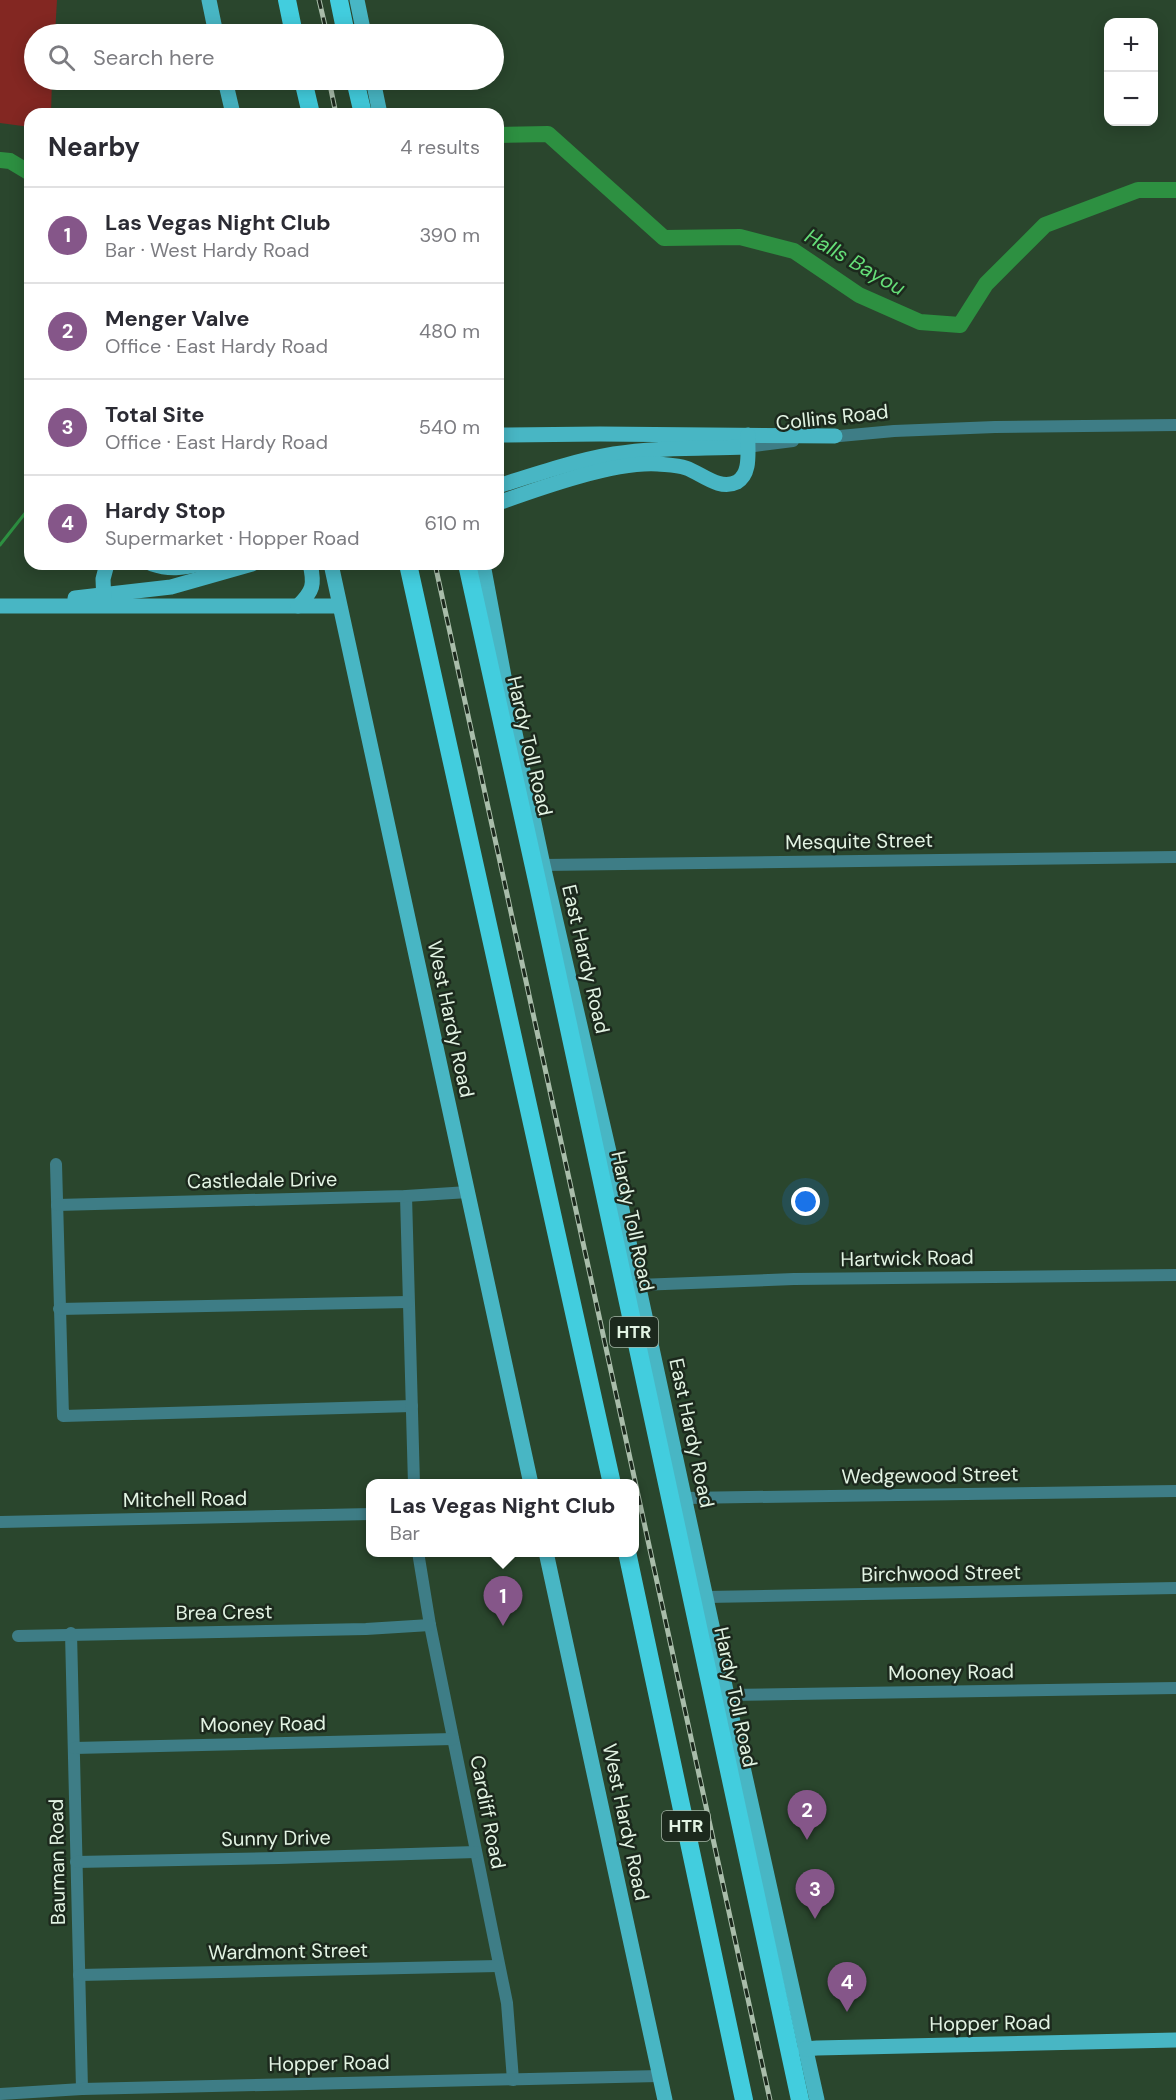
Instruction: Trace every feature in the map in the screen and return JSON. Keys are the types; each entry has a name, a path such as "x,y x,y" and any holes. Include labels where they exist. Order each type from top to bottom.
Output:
{"highway":[{"path":"286,0 292,24"},
{"path":"339,0 344,24"},
{"path":"305,90 310,108"},
{"path":"357,90 362,108"},
{"name":"HTR","path":"409,570 611,1479"},
{"name":"Hardy Toll Road","path":"468,570 800,2100"},
{"name":"HTR","path":"628,1557 744,2100"}],"main road":[{"path":"209,0 214,24"},
{"path":"357,0 362,24"},
{"path":"227,90 232,108"},
{"path":"375,90 379,108"},
{"path":"504,435 747,441"},
{"path":"504,484 613,454 747,441 835,436"},
{"path":"504,498 598,472 634,465 656,464 687,468 701,477 723,484 736,483 744,475 748,465 747,441"},
{"path":"103,601 105,570"},
{"path":"103,601 171,587 232,570"},
{"path":"297,606 309,595 314,579 312,570"},
{"name":"West Hardy Road","path":"332,570 530,1479"},
{"name":"East Hardy Road","path":"484,570 511,714 543,865 817,2100"},
{"path":"0,605 103,601 339,606"},
{"name":"West Hardy Road","path":"547,1557 665,2100"},
{"name":"Hopper Road","path":"805,2049 1176,2040"}],"street":[{"name":"Collins Road","path":"835,436 894,431 1176,424"},
{"name":"Mesquite Street","path":"543,865 1176,857"},
{"path":"56,1164 63,1416 412,1406"},
{"name":"Castledale Drive","path":"57,1205 406,1196 468,1192"},
{"path":"406,1196 414,1479"},
{"name":"Hartwick Road","path":"638,1285 794,1279 1176,1275"},
{"path":"59,1309 408,1302"},
{"name":"Wedgewood Street","path":"684,1498 1176,1491"},
{"name":"Mitchell Road","path":"0,1522 366,1514"},
{"name":"Cardiff Road","path":"419,1557 430,1624 507,2003 513,2080"},
{"name":"Birchwood Street","path":"706,1597 1176,1588"},
{"name":"Brea Crest","path":"18,1636 70,1633 366,1629 430,1624"},
{"name":"Bauman Road","path":"70,1633 81,2089"},
{"name":"Mooney Road","path":"727,1695 1176,1688"},
{"name":"Mooney Road","path":"74,1748 453,1739"},
{"name":"Sunny Drive","path":"76,1862 476,1852"},
{"name":"Wardmont Street","path":"79,1975 498,1966"},
{"name":"Hopper Road","path":"0,2094 81,2089 659,2076"}],"shaded area":[{"path":"0,0 57,0 56,24 24,24 24,90 52,90 51,108 24,108 24,126 0,123"}],"waterway":[{"name":"Halls Bayou","path":"504,135 548,134 664,238 740,237 794,251 859,295 920,322 960,325 986,284 1045,225 1138,190 1176,190"},
{"name":"Halls Bayou","path":"0,160 10,161 24,169"},
{"path":"0,545 24,515"}],"railway":[{"path":"319,0 325,24"},
{"path":"331,90 335,108"},
{"path":"436,570 635,1479"},
{"path":"639,1499 770,2100"}],"place":[{"name":"Las Vegas Night Club","path":"503,1626"},
{"name":"Menger Valve","path":"807,1840"},
{"name":"Total Site","path":"815,1919"},
{"name":"Hardy Stop","path":"847,2012"}]}
